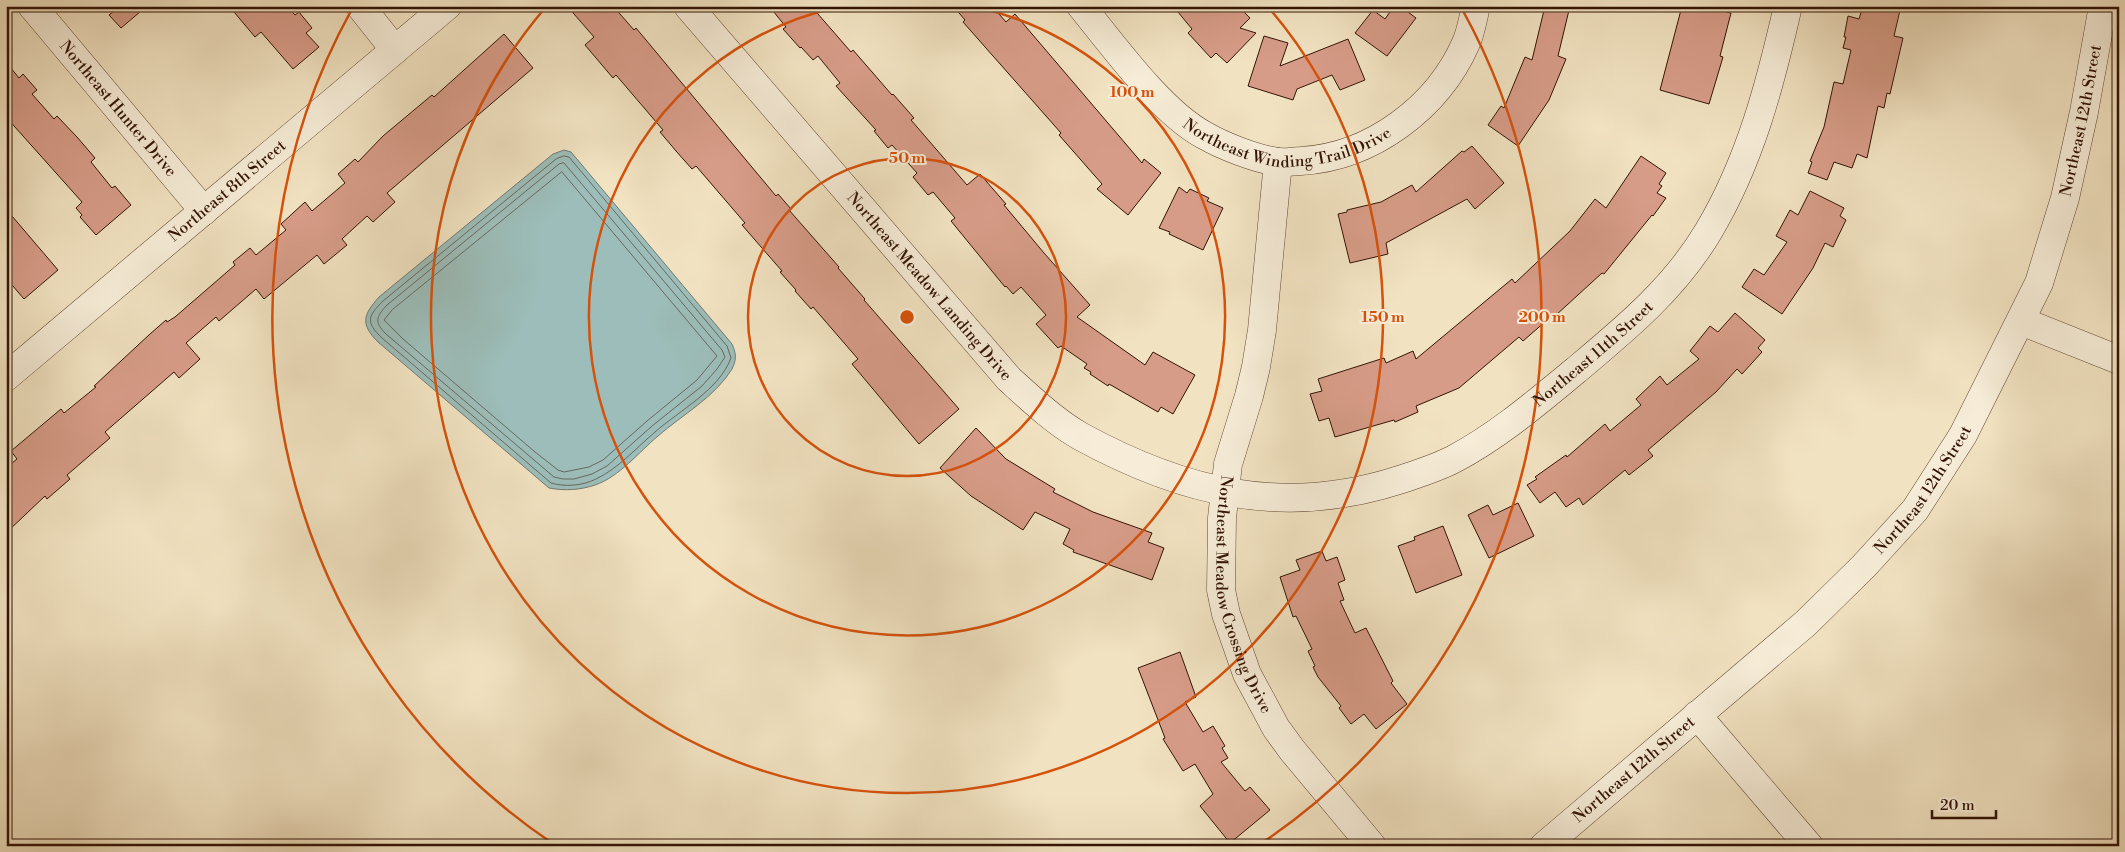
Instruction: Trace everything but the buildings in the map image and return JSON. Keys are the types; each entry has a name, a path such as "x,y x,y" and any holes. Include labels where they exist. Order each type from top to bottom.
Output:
{"street":[{"name":"Northeast Hunter Drive","path":"32,6 204,210"},
{"path":"360,6 395,50"},
{"name":"Northeast 8th Street","path":"7,374 447,6"},
{"name":"Northeast Meadow Landing Drive","path":"688,6 1009,379 1048,414 1079,435 1149,469 1224,492"},
{"name":"Northeast Winding Trail Drive","path":"1080,6 1171,110 1202,134 1236,150 1278,162 1315,160 1358,149 1386,135 1418,110 1446,78 1467,42 1476,6"},
{"name":"Northeast 11th Street","path":"1224,492 1275,498 1306,498 1335,495 1374,488 1451,460 1521,416 1627,327 1654,302 1681,271 1707,234 1726,200 1742,168 1759,122 1773,73 1788,6"},
{"name":"Northeast 12th Street","path":"1544,846 1806,623 1864,566 1915,510 1963,435 2039,283 2065,198 2107,19"},
{"name":"Northeast Meadow Crossing Drive","path":"1278,162 1262,330 1256,367 1249,396 1230,455 1224,492 1221,590 1226,614 1247,674 1281,735 1372,846"},
{"path":"2021,321 2119,360"},
{"path":"1697,716 1809,846"}],"water":[{"path":"564,150 571,152 732,344 735,356 732,369 717,388 620,470 595,485 567,490 549,488 378,342 366,325 367,314 379,297 553,154"}]}
